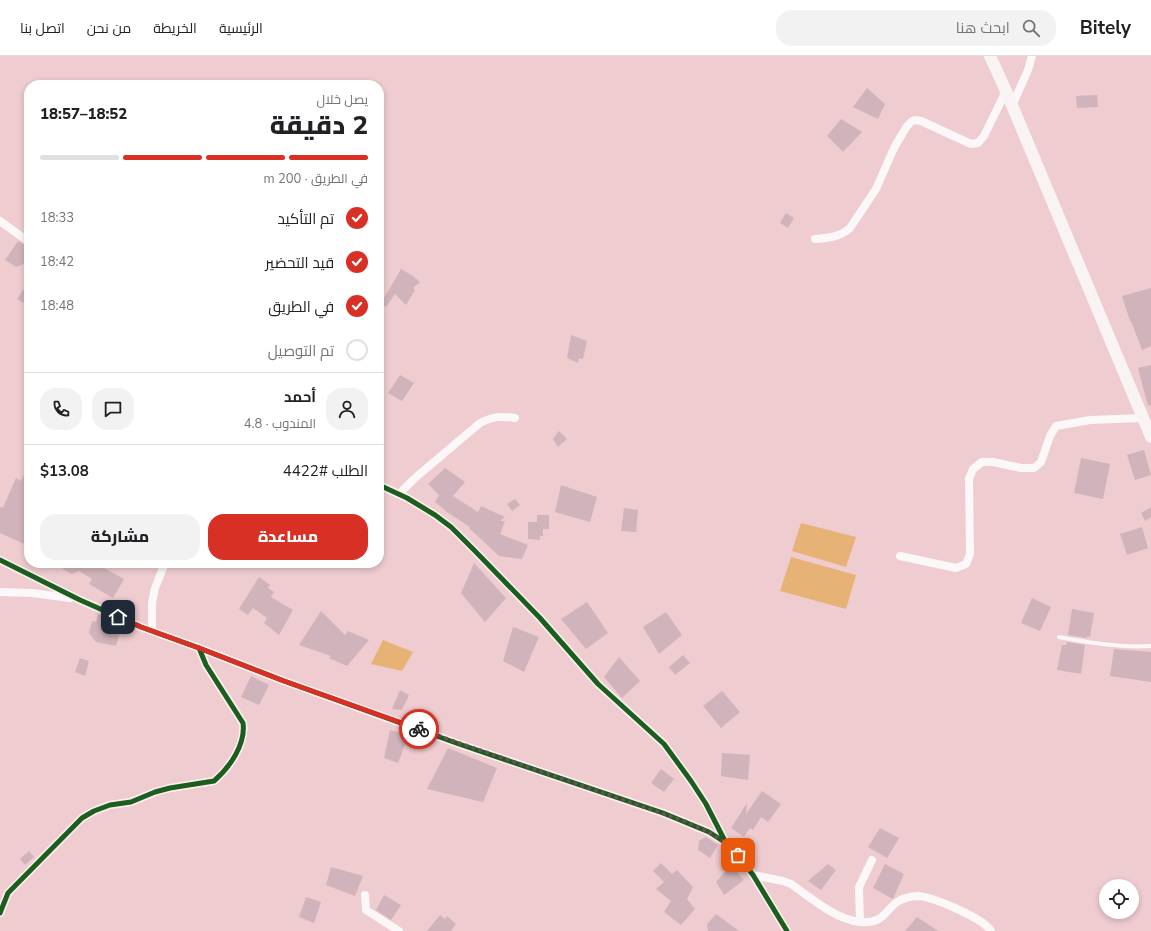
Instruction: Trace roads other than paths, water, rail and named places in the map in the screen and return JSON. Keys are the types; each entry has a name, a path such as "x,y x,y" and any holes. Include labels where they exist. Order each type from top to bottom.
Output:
{"main road":[{"path":"990,56 1151,437"}],"street":[{"path":"1012,106 1028,70 1032,56"},
{"path":"815,239 833,237 846,232 850,228 876,189 894,148 907,126 912,121 921,121 961,140 974,144 978,143 984,136 1006,91"},
{"path":"0,221 24,238"},
{"path":"399,494 415,478 480,423 492,417 501,416 515,418"},
{"path":"900,556 956,568 966,564 970,554 970,480 973,469 982,462 993,462 1021,468 1034,468 1041,462 1050,436 1056,426 1090,420 1143,418"},
{"path":"384,487 399,494 435,515 451,527 540,618 598,684 664,744 692,781 706,804 726,843"},
{"path":"0,560 80,600 152,631 284,681 459,744 663,813 709,832 726,843 738,855 753,875 787,931"},
{"path":"152,631 152,603 155,588 163,568"},
{"path":"0,592 32,593 80,600"},
{"path":"0,913 8,893 82,818 94,810 110,805 131,802 155,792 170,788 214,781 234,758 242,741 244,731 243,723 206,665 199,648"},
{"path":"860,922 859,887 872,860"},
{"path":"753,875 791,884 836,914 847,919 860,922 876,921 882,918 896,902 905,898 919,896 954,907 980,921 991,931"},
{"path":"365,895 366,910 399,931"}],"lane":[{"path":"1059,637 1092,644 1140,647 1151,646"}]}
